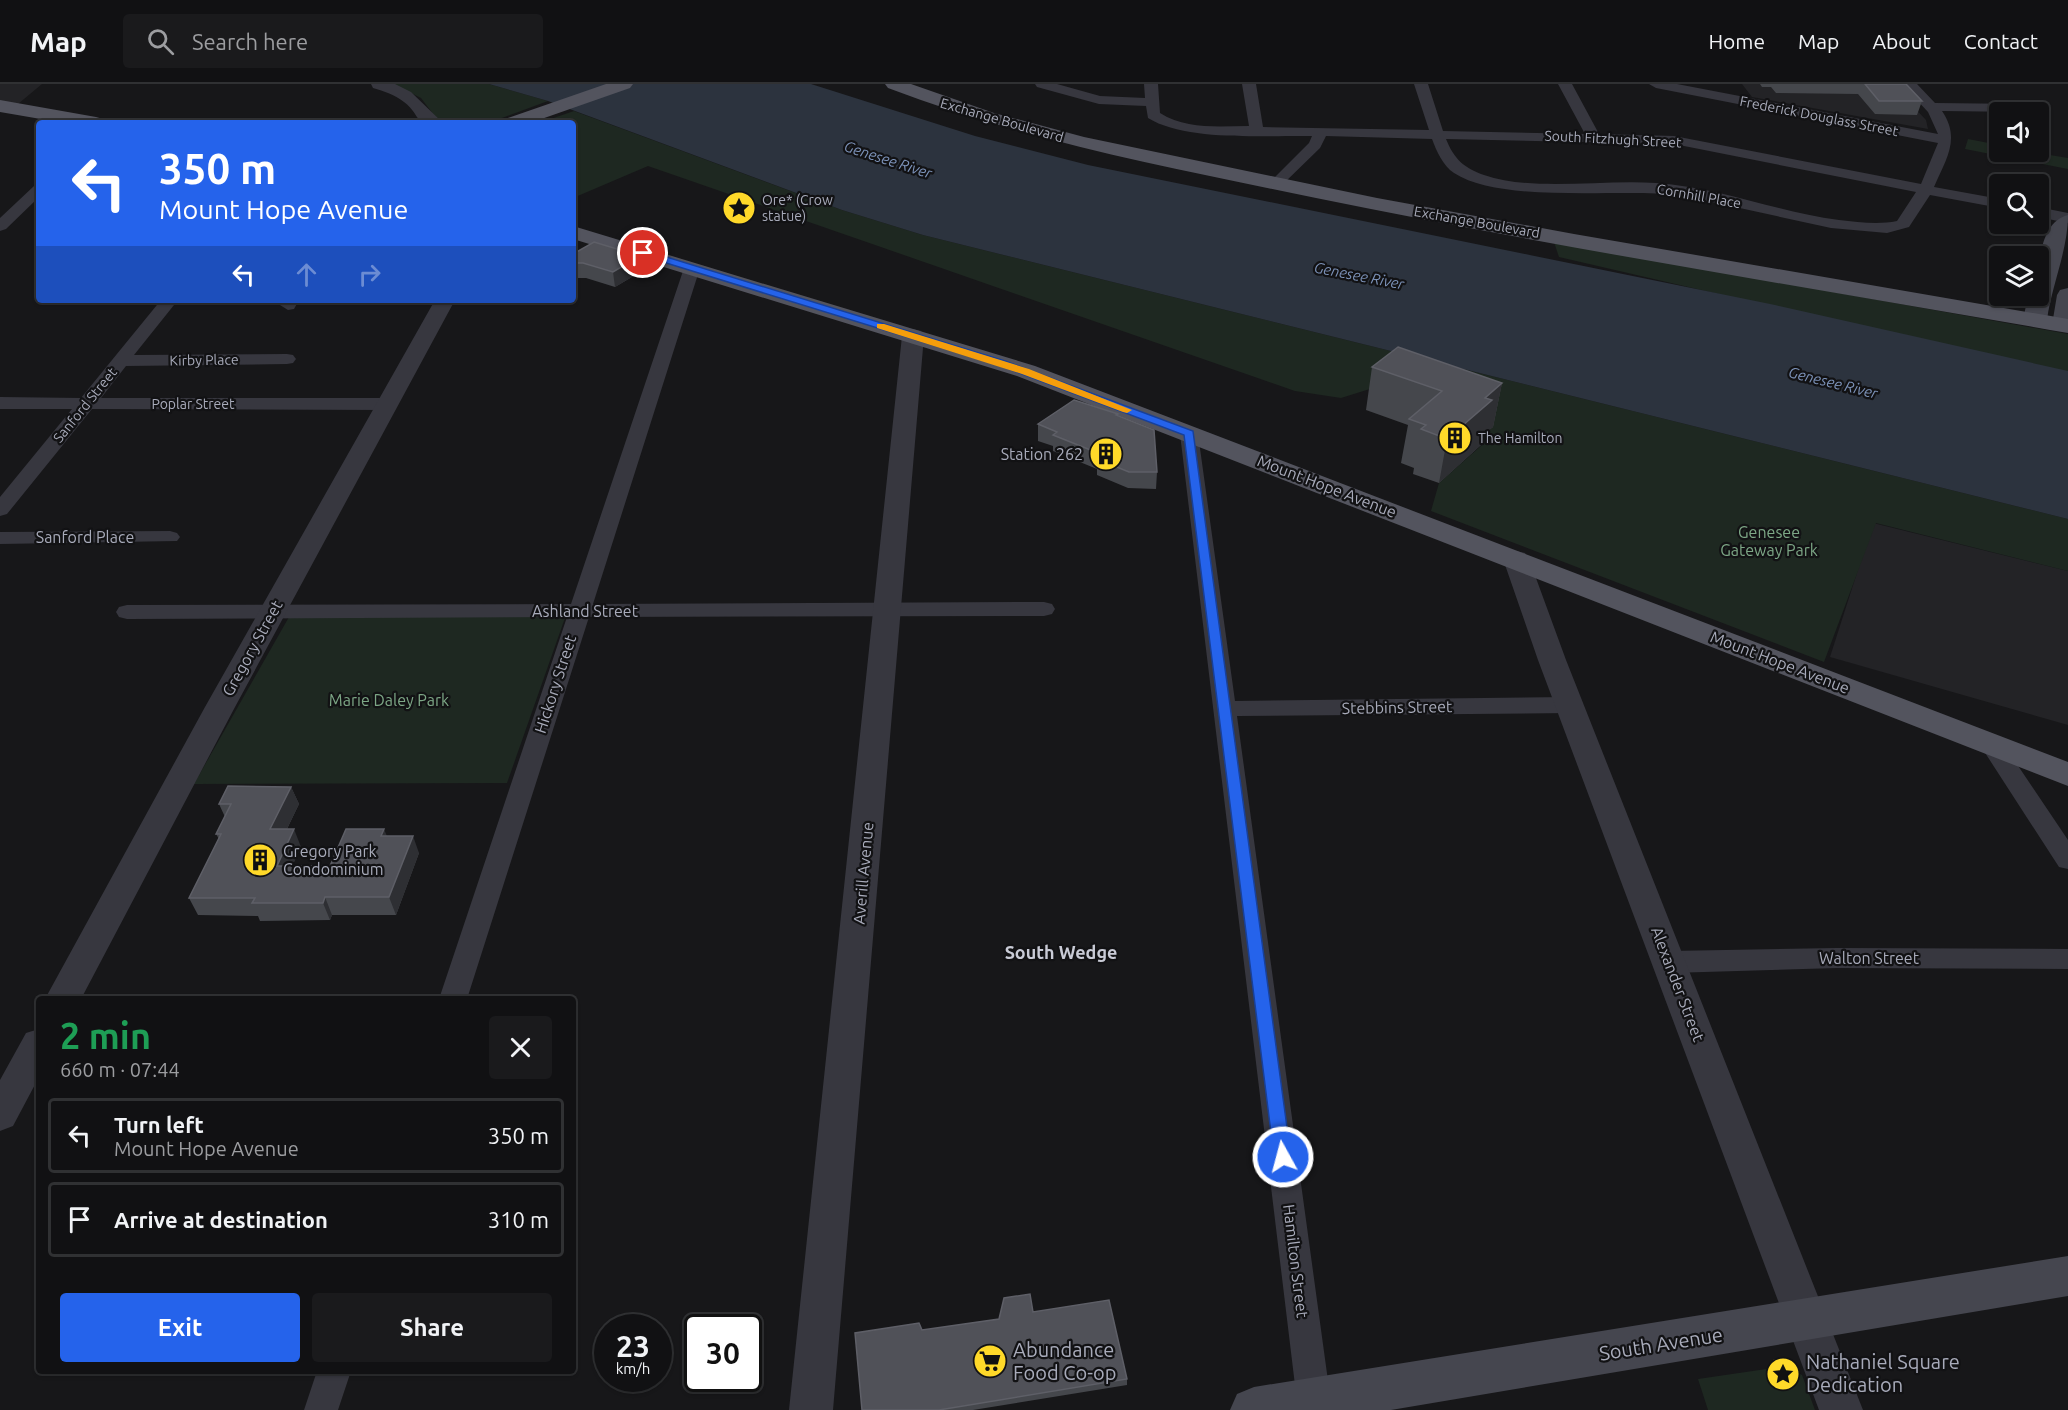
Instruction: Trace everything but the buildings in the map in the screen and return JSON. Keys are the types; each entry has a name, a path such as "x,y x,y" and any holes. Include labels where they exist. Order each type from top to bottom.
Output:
{"main road":[{"path":"521,120 624,84"},
{"name":"Exchange Boulevard","path":"894,84 951,106 1045,134 1280,179"},
{"name":"Exchange Boulevard","path":"922,84 970,102 1047,124 1408,210 2035,315 2067,316"},
{"path":"0,106 79,120"},
{"path":"2035,315 2051,255 2061,228 2068,220"},
{"name":"Mount Hope Avenue","path":"576,233 1026,371 1516,559 2068,775"},
{"name":"South Avenue","path":"1254,1410 1315,1405 2068,1276"}],"street":[{"path":"379,84 408,96 416,103 425,120"},
{"path":"1042,84 1099,100 1151,102 1151,84"},
{"path":"1249,84 1257,131"},
{"name":"Cornhill Place","path":"1421,84 1451,165 1488,181 1525,185 1672,189 1862,229 1891,229 1903,224 1926,189 1946,141"},
{"path":"1565,84 1593,136"},
{"name":"Frederick Douglass Street","path":"1656,84 1946,141"},
{"path":"1727,84 1738,100"},
{"path":"1909,84 1932,107 1943,124 1946,141"},
{"name":"South Fitzhugh Street","path":"1151,102 1153,115 1172,125 1203,130 1657,138 1690,142 1989,202"},
{"path":"1932,107 1989,108"},
{"path":"1280,179 1317,143 1318,132"},
{"path":"0,226 36,192"},
{"path":"2049,215 2068,220"},
{"name":"Hickory Street","path":"454,996 578,610 692,268"},
{"name":"Sanford Street","path":"0,510 168,303"},
{"name":"Gregory Street","path":"65,996 271,613 443,303"},
{"name":"Averill Avenue","path":"811,1410 913,336"},
{"name":"Kirby Place","path":"120,361 287,359"},
{"name":"Poplar Street","path":"0,403 387,404"},
{"name":"Hamilton Street","path":"1189,434 1315,1405"},
{"name":"Sanford Place","path":"0,538 170,537"},
{"name":"Alexander Street","path":"1516,559 1841,1410"},
{"name":"Ashland Street","path":"127,612 1044,609"},
{"name":"Stebbins Street","path":"1225,709 1570,705"},
{"path":"1992,745 2068,860"},
{"name":"Walton Street","path":"1670,962 1837,958 2068,959"},
{"path":"0,1115 36,1049"},
{"path":"321,1410 333,1374"}],"shaded area":[{"path":"0,84 42,84 18,104 0,101"},
{"path":"1742,84 1892,84 1926,120 1928,129 1752,97"},
{"path":"1873,523 2068,571 2068,725 1830,657"}],"green space":[{"path":"393,84 489,84 548,101 496,120 438,120 421,98"},
{"name":"Genesee Gateway Park","path":"574,111 842,210 923,235 2068,519 2068,571 1876,523 1824,662 1431,511 1439,483 1482,445 1476,442 1492,426 1373,388 1341,398 1295,391 648,166 576,197 576,120 548,120"},
{"path":"1968,139 1989,143 1989,154 1965,149"},
{"path":"2049,155 2068,158 2068,169 2032,162 2049,162"},
{"path":"1554,242 2068,334 2068,375 1559,257"},
{"name":"Marie Daley Park","path":"566,615 507,783 194,784 289,617"},
{"path":"1786,1366 1802,1375 1815,1410 1708,1410 1698,1379"}],"water":[{"name":"Genesee River","path":"489,84 811,84 975,136 1088,165 1775,305 2068,371 2068,519 923,235 842,210 548,101"}],"slow traffic":[{"path":"880,326 1026,371 1127,410"}],"place":[{"name":"Ore* (Crow statue)","path":"739,208"},
{"name":"The Hamilton","path":"1455,438"},
{"name":"Station 262","path":"1106,454"},
{"name":"Gregory Park Condominium","path":"260,860"},
{"name":"Abundance Food Co-op","path":"990,1361"},
{"name":"Nathaniel Square Dedication","path":"1783,1374"}],"district":[{"name":"South Wedge","path":"1061,953"}],"route":[{"path":"643,253 1001,363 1189,434 1283,1157"}]}
